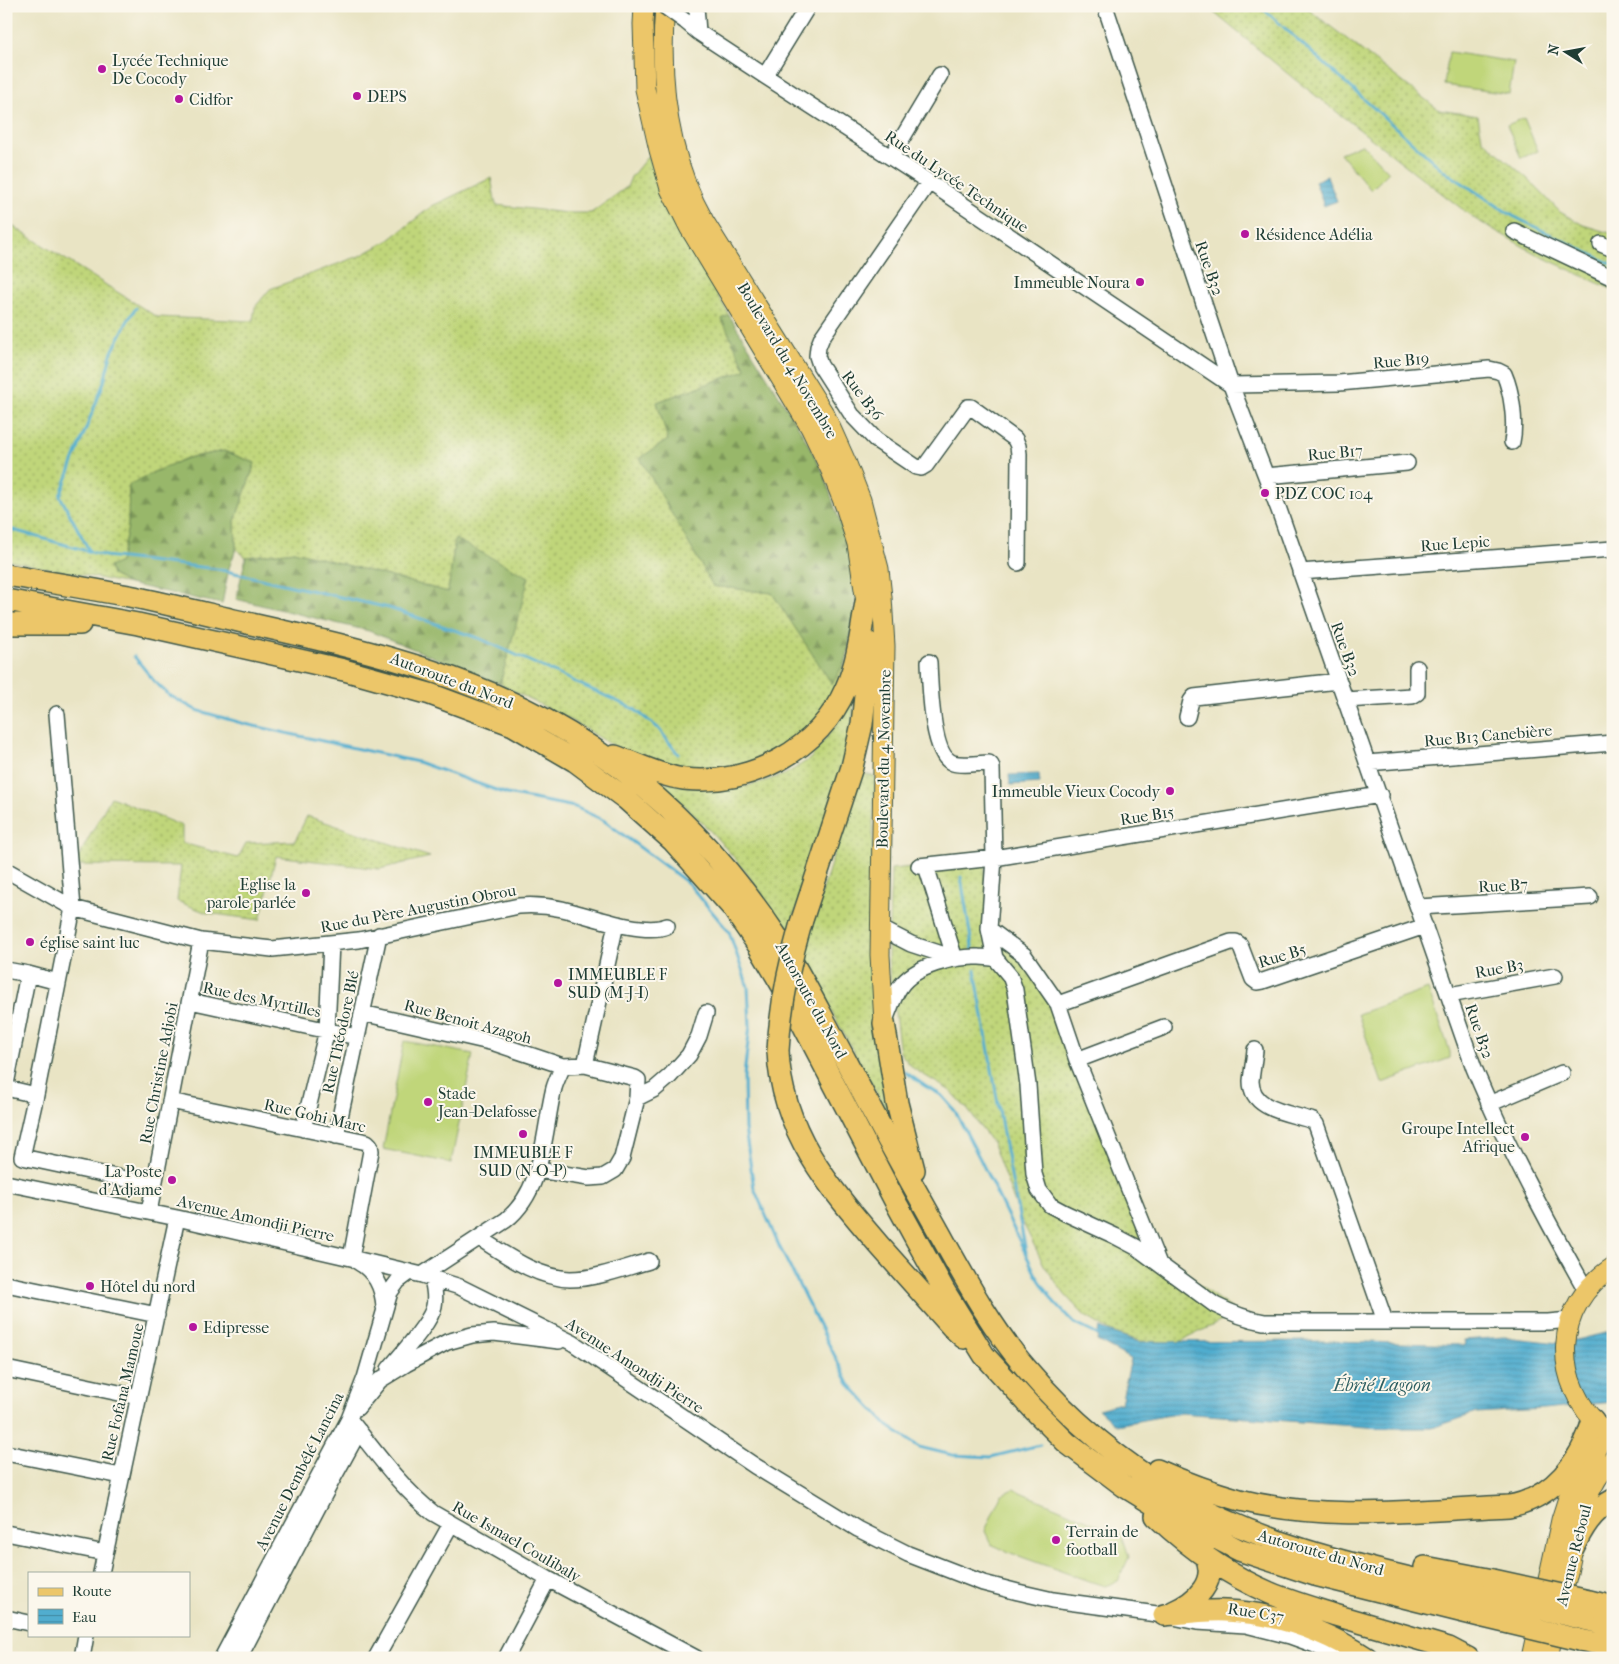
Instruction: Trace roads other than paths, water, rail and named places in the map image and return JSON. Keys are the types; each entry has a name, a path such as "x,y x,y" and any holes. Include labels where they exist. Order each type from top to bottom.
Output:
{"highway":[{"name":"Autoroute du Nord","path":"6,575 129,596 340,643 398,659 440,672 514,703 591,747 641,785 692,830 749,897 779,940 807,988 968,1284 1005,1342 1051,1396 1085,1429 1113,1452 1182,1498 1214,1515 1273,1540 1318,1554 1489,1598"},
{"name":"Autoroute du Nord","path":"6,600 138,624 344,670 430,694 513,725 575,761 626,800 673,841 732,907 758,945 786,992 899,1210 945,1292 984,1355 1067,1443 1124,1486 1205,1533 1239,1550 1274,1563 1315,1575 1489,1598"},
{"path":"591,747 652,771 683,779 727,778 773,764 795,751 814,735 839,703 855,661 866,602"},
{"path":"866,602 869,646 862,724 852,767 801,923 788,969 782,1002 778,1051 783,1090 798,1134 826,1182 940,1314 984,1355"},
{"path":"6,624 138,624"},
{"path":"884,1023 897,1103 924,1206"},
{"path":"1113,1452 1195,1486 1241,1500 1280,1507 1355,1513 1508,1506 1523,1504 1532,1500 1543,1494 1560,1480 1583,1448 1588,1436 1598,1424"},
{"path":"1124,1486 1165,1525 1232,1574 1270,1593 1305,1606 1449,1648 1468,1658"},
{"path":"1572,1550 1580,1532 1588,1521 1598,1510 1613,1500"},
{"path":"1164,1615 1178,1610 1200,1593 1206,1585 1210,1574 1210,1564 1205,1555"},
{"path":"1489,1598 1613,1626"},
{"path":"1489,1598 1585,1620 1613,1647"},
{"path":"1585,1620 1613,1607"},
{"path":"1164,1615 1201,1611 1225,1611 1269,1616 1295,1622 1319,1631 1347,1645 1367,1658"}],"main road":[{"name":"Boulevard du 4 Novembre","path":"644,6 644,89 658,150 670,189 689,227 810,427 831,471 857,544 866,602"},
{"name":"Boulevard du 4 Novembre","path":"664,6 664,76 668,118 674,147 686,185 694,205 825,416 861,500 873,540 879,569 884,646 880,928 884,1023"},
{"path":"1532,1658 1561,1520 1575,1483 1597,1448 1598,1424 1574,1391 1569,1378 1566,1357 1568,1328 1574,1310 1586,1290 1613,1266"},
{"name":"Avenue Reboul","path":"1548,1658 1578,1522 1590,1491 1605,1467 1613,1459"}],"street":[{"name":"Rue du Lycée Technique","path":"664,6 698,32 929,182 1231,385"},
{"path":"696,6 698,32"},
{"path":"765,76 808,6"},
{"name":"Rue B32","path":"1105,6 1231,385 1279,510 1474,1068 1489,1104 1555,1236 1586,1290"},
{"path":"891,157 940,75"},
{"name":"Rue B36","path":"929,182 822,338 818,347 820,365 852,415 876,440 916,467 921,468 926,465 968,407 971,407 1014,439 1019,454 1018,564"},
{"path":"1514,231 1613,278"},
{"name":"Rue B19","path":"1231,385 1339,384 1489,370 1498,371 1504,374 1510,393 1514,427 1512,442"},
{"name":"Rue B17","path":"1266,476 1407,463"},
{"name":"Rue Lepic","path":"1300,572 1613,549"},
{"path":"929,662 933,722 940,747 947,759 953,763 991,765 994,858 989,929 995,958 1010,976 1015,990 1028,1085 1034,1174 1039,1190 1050,1204 1115,1236 1159,1264 1215,1305 1246,1319 1264,1322 1548,1322 1568,1328"},
{"path":"1345,700 1412,696 1417,693 1417,668"},
{"path":"1187,717 1191,701 1194,697 1338,681"},
{"path":"57,714 73,908 22,1157 154,1184"},
{"name":"Rue B13 Canebière","path":"1367,763 1613,742"},
{"name":"Rue B15","path":"955,959 922,866 994,858 1380,795"},
{"name":"Rue du Père Augustin Obrou","path":"8,874 73,908 202,941 272,949 331,943 380,935 519,906 532,905 560,908 616,924 658,930 667,926"},
{"name":"Rue B7","path":"1418,907 1590,897"},
{"path":"585,1065 616,924"},
{"name":"Rue B5","path":"1058,1004 1231,942 1236,942 1240,945 1253,979 1257,982 1263,982 1425,926"},
{"path":"880,928 911,944 955,959"},
{"path":"989,929 1024,955 1058,1004 1077,1060 1159,1264"},
{"name":"Rue Théodore Blé","path":"336,1136 380,935"},
{"name":"Rue Christine Adjobi","path":"149,1212 202,941"},
{"path":"303,1129 327,1030 331,943"},
{"path":"884,1023 900,986 913,974 936,963 955,959 995,958"},
{"path":"6,970 58,982"},
{"path":"6,1084 28,974"},
{"name":"Rue B3","path":"1449,995 1555,976"},
{"name":"Rue des Myrtilles","path":"190,1001 357,1037"},
{"name":"Rue Benoit Azagoh","path":"362,1013 494,1043 563,1066"},
{"path":"637,1098 655,1089 689,1055 699,1036 706,1013"},
{"path":"1077,1060 1164,1027"},
{"path":"1256,1050 1251,1082 1253,1093 1260,1102 1272,1108 1313,1120 1316,1124 1385,1321"},
{"path":"538,1170 589,1178 602,1177 615,1170 622,1158 637,1098 638,1080 635,1078 585,1065 563,1066"},
{"name":"Avenue Dembélé Lancina","path":"222,1658 349,1419 364,1378 390,1292 398,1281 422,1275 514,1214 523,1203 538,1170 555,1086 563,1066"},
{"path":"1489,1104 1562,1073"},
{"path":"6,1088 36,1095"},
{"name":"Rue Gohi Marc","path":"170,1101 367,1142 371,1151 351,1258"},
{"name":"Avenue Amondji Pierre","path":"6,1183 177,1218 422,1275 460,1287 573,1343 755,1466 877,1540 937,1566 983,1583 1053,1600 1164,1615"},
{"name":"Rue Fofana Mamoue","path":"100,1572 177,1218"},
{"path":"479,1238 522,1264 554,1277 569,1279 586,1278 649,1261"},
{"path":"351,1258 369,1270 379,1284 383,1296 384,1315"},
{"path":"349,1419 430,1317 435,1295 422,1275"},
{"path":"6,1284 157,1315"},
{"path":"380,1380 428,1351 447,1342 472,1335 494,1333 573,1343"},
{"path":"6,1369 138,1397"},
{"name":"Rue Ismael Coulibaly","path":"349,1419 417,1500 433,1513 548,1579 696,1658"},
{"path":"239,1658 359,1431"},
{"path":"6,1453 120,1476"},
{"path":"376,1658 451,1524"},
{"path":"6,1532 105,1553"},
{"path":"512,1656 548,1579"},
{"name":"Rue C37","path":"1164,1615 1197,1622 1246,1625 1290,1636 1315,1645 1338,1658"},
{"path":"6,1618 28,1623"},
{"path":"82,1658 86,1636"}],"water":[{"path":"1327,176 1337,201 1324,206 1315,181"},
{"path":"1039,774 1040,783 1010,785 1009,775"},
{"name":"Ébrié Lagoon","path":"1099,1328 1139,1342 1333,1341 1465,1345 1464,1340 1504,1337 1558,1343 1613,1331 1613,1402 1476,1413 1432,1428 1380,1428 1181,1413 1116,1425 1098,1409 1121,1403 1131,1359 1097,1341"}],"waterway":[{"path":"1260,6 1444,171 1513,216 1613,265"},
{"path":"90,552 60,496 104,382 111,354 136,308"},
{"path":"6,528 105,556 217,569 389,608 481,639 634,709 658,728 678,754"},
{"path":"134,656 154,681 169,695 196,710 245,724 418,762 507,794 575,807 603,820 688,883 729,932 748,987 750,1025 744,1076 745,1129 754,1188 779,1246 849,1384 888,1426 919,1447 952,1455 991,1457 1040,1445"},
{"path":"961,877 973,952"},
{"path":"975,970 1005,1145 1026,1252"},
{"path":"905,1072 941,1095 955,1111 1036,1275 1054,1302 1074,1323 1100,1336"}],"place":[{"name":"Lycée Technique De Cocody","path":"102,69"},
{"name":"DEPS","path":"357,96"},
{"name":"Cidfor","path":"179,99"},
{"name":"Résidence Adélia","path":"1245,234"},
{"name":"Immeuble Noura","path":"1140,282"},
{"name":"PDZ COC 104","path":"1265,493"},
{"name":"Immeuble Vieux Cocody","path":"1170,791"},
{"name":"Eglise la parole parlée","path":"306,893"},
{"name":"église saint luc","path":"30,942"},
{"name":"IMMEUBLE F SUD (M-J-I)","path":"558,983"},
{"name":"Stade Jean-Delafosse","path":"428,1102"},
{"name":"IMMEUBLE F SUD (N-O-P)","path":"523,1134"},
{"name":"Groupe Intellect Afrique","path":"1525,1137"},
{"name":"La Poste d'Adjame","path":"172,1180"},
{"name":"Hôtel du nord","path":"90,1286"},
{"name":"Edipresse","path":"193,1327"},
{"name":"Terrain de football","path":"1056,1540"}]}
